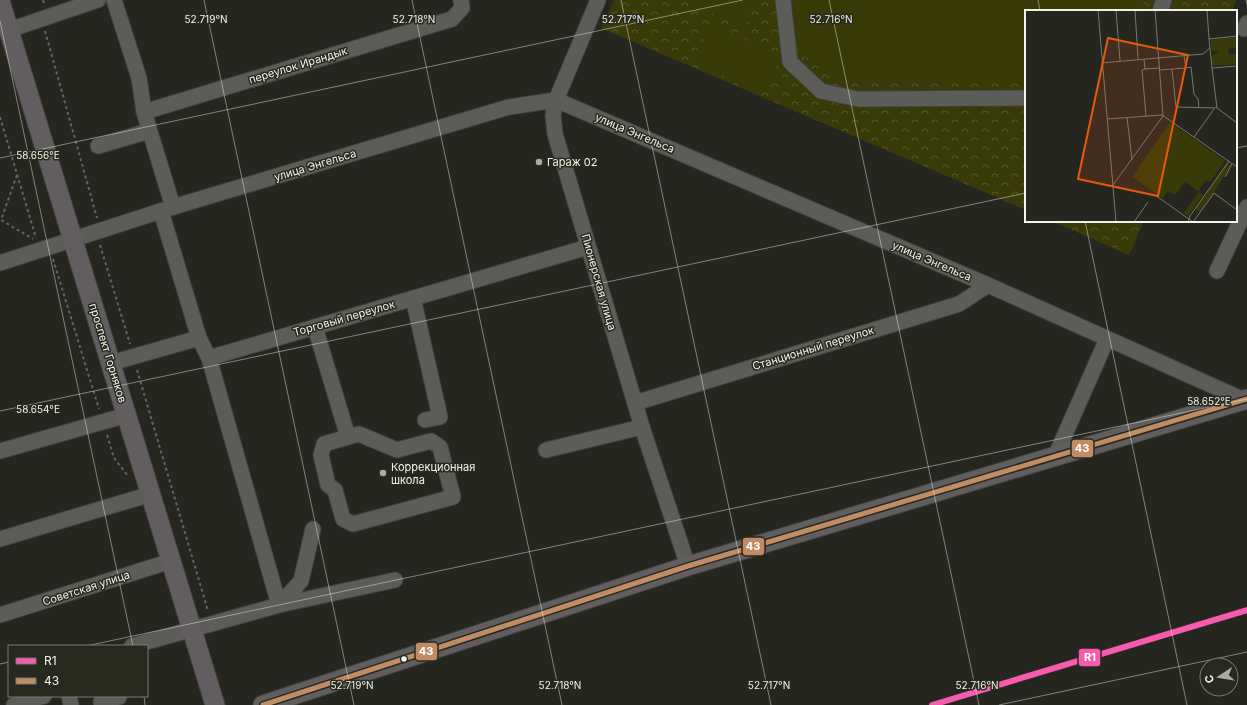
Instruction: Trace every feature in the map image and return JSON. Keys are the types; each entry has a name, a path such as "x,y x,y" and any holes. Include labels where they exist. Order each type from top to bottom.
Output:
{"main road":[{"name":"проспект Горняков","path":"0,1 6,34 73,240 111,363 147,495 172,561 215,705"},
{"path":"263,705 292,701 688,566 1246,400"}],"street":[{"path":"6,34 98,0"},
{"path":"114,0 139,78 144,112 199,338 209,358 278,605"},
{"name":"переулок Ирандык","path":"144,112 452,19 462,8 461,0"},
{"name":"Пионерская улица","path":"598,0 556,100 553,115 555,134 642,427 688,566"},
{"path":"783,0 790,62 820,91 858,99 1025,98"},
{"path":"1160,10 1164,0"},
{"name":"улица Энгельса","path":"0,263 167,209 509,107 556,100 988,285 1246,400"},
{"path":"98,146 149,131"},
{"path":"1217,271 1247,207"},
{"name":"Торговый переулок","path":"209,358 588,248"},
{"name":"Станционный переулок","path":"635,403 959,304 988,285"},
{"path":"413,298 440,417 425,420"},
{"path":"315,327 348,437"},
{"path":"111,363 199,338"},
{"path":"1055,456 1107,338"},
{"path":"0,451 126,415"},
{"path":"546,450 642,427"},
{"path":"359,434 397,450 431,441 440,447 453,497 353,524 343,518 335,490 328,485 321,455 324,444 348,437 359,434"},
{"path":"0,539 147,495"},
{"path":"278,605 301,581 313,529"},
{"name":"Советская улица","path":"0,615 172,561"},
{"path":"136,645 278,605 394,580"},
{"path":"14,705 41,697"},
{"path":"101,702 120,699"}],"path":[{"path":"43,0 46,11 44,28 99,223 97,232 212,624"},
{"path":"0,117 38,241 1,220 17,174"},
{"path":"50,247 114,458 147,495"}],"green space":[{"path":"614,0 1236,0 1232,10 1025,10 1025,210 601,28"},
{"path":"688,0 757,0 745,27 687,2"},
{"path":"780,0 1145,0 1140,10 1025,10 1025,80 845,80 802,55 778,5"},
{"path":"710,24 781,55 764,93 694,63"},
{"path":"1054,222 1144,222 1129,255"}],"transit line":[{"name":"43","path":"263,705 688,566 1247,399"},
{"name":"R1","path":"932,705 1247,610"}],"place":[{"name":"Гараж 02","path":"539,162"},
{"name":"Коррекционная школа","path":"383,473"}]}
